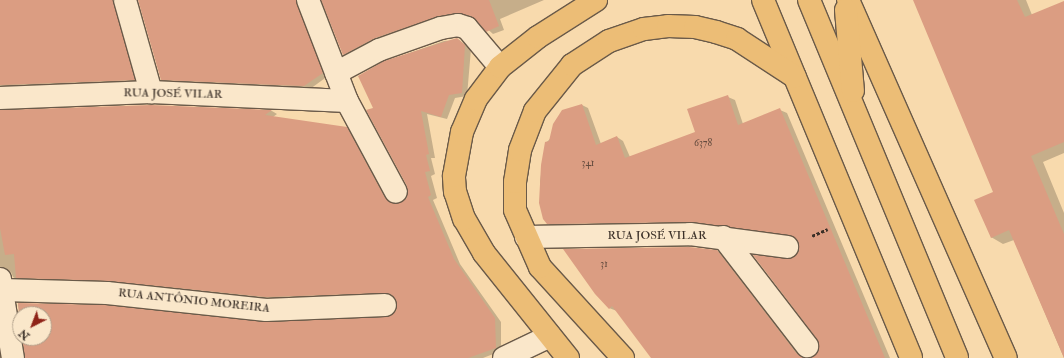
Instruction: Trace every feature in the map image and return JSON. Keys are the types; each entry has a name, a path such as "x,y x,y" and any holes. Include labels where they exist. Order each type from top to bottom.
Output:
{"main road":[{"path":"568,358 484,253 464,218 455,192 455,160 462,132 476,99 500,67 538,36 596,0"},
{"path":"763,0 912,358"},
{"path":"809,0 957,358"},
{"path":"846,0 855,114"},
{"path":"846,0 1006,358"},
{"path":"623,358 540,268 515,210 514,182 520,150 535,111 572,65 609,41 644,29 668,26 695,27 737,39 794,77"}],"street":[{"path":"125,0 151,92"},
{"path":"308,0 347,101 396,192"},
{"path":"336,73 379,50 441,28 458,25 467,28 500,67"},
{"name":"RUA JOSÉ VILAR","path":"0,98 151,92 347,101"},
{"name":"RUA JOSÉ VILAR","path":"526,237 690,234 723,237 787,247"},
{"path":"723,237 807,346"},
{"path":"1,284 13,358"},
{"name":"RUA ANTÔNIO MOREIRA","path":"1,284 107,293 266,310 385,305"},
{"path":"504,358 550,336"}],"path":[{"path":"787,247 857,227"}],"building":[{"path":"0,0 113,0 135,80 0,85"},
{"path":"138,0 296,0 323,73 304,86 161,80"},
{"path":"321,0 489,0 499,26 486,32 471,16 456,13 439,16 375,38 343,55"},
{"path":"913,0 1017,0 1025,17 1064,1 1064,142 1031,156 1064,234 1064,358 1009,230 991,238 974,200 993,192"},
{"path":"457,38 465,45 462,93 449,95 441,117 421,111 429,154 426,155 430,171 425,172 431,195 428,197 454,259 495,318 496,348 468,358 25,358 23,346 52,346 52,306 18,306 18,303 106,305 266,322 386,317 396,311 397,304 391,294 384,293 266,297 108,281 16,278 14,254 5,255 0,228 0,110 151,105 272,110 265,115 347,127 385,198 396,204 407,198 407,186 366,110 373,108 358,76 384,61"},
{"path":"728,95 738,125 780,108 885,358 810,358 819,350 817,339 753,255 792,258 799,249 799,243 789,235 692,222 547,224 543,219 539,203 541,165 545,142 549,141 553,124 562,110 582,104 596,145 617,136 625,158 695,132 687,109"},
{"path":"689,247 717,250 797,354 805,358 651,358 612,306 609,309 595,294 563,249"}]}
